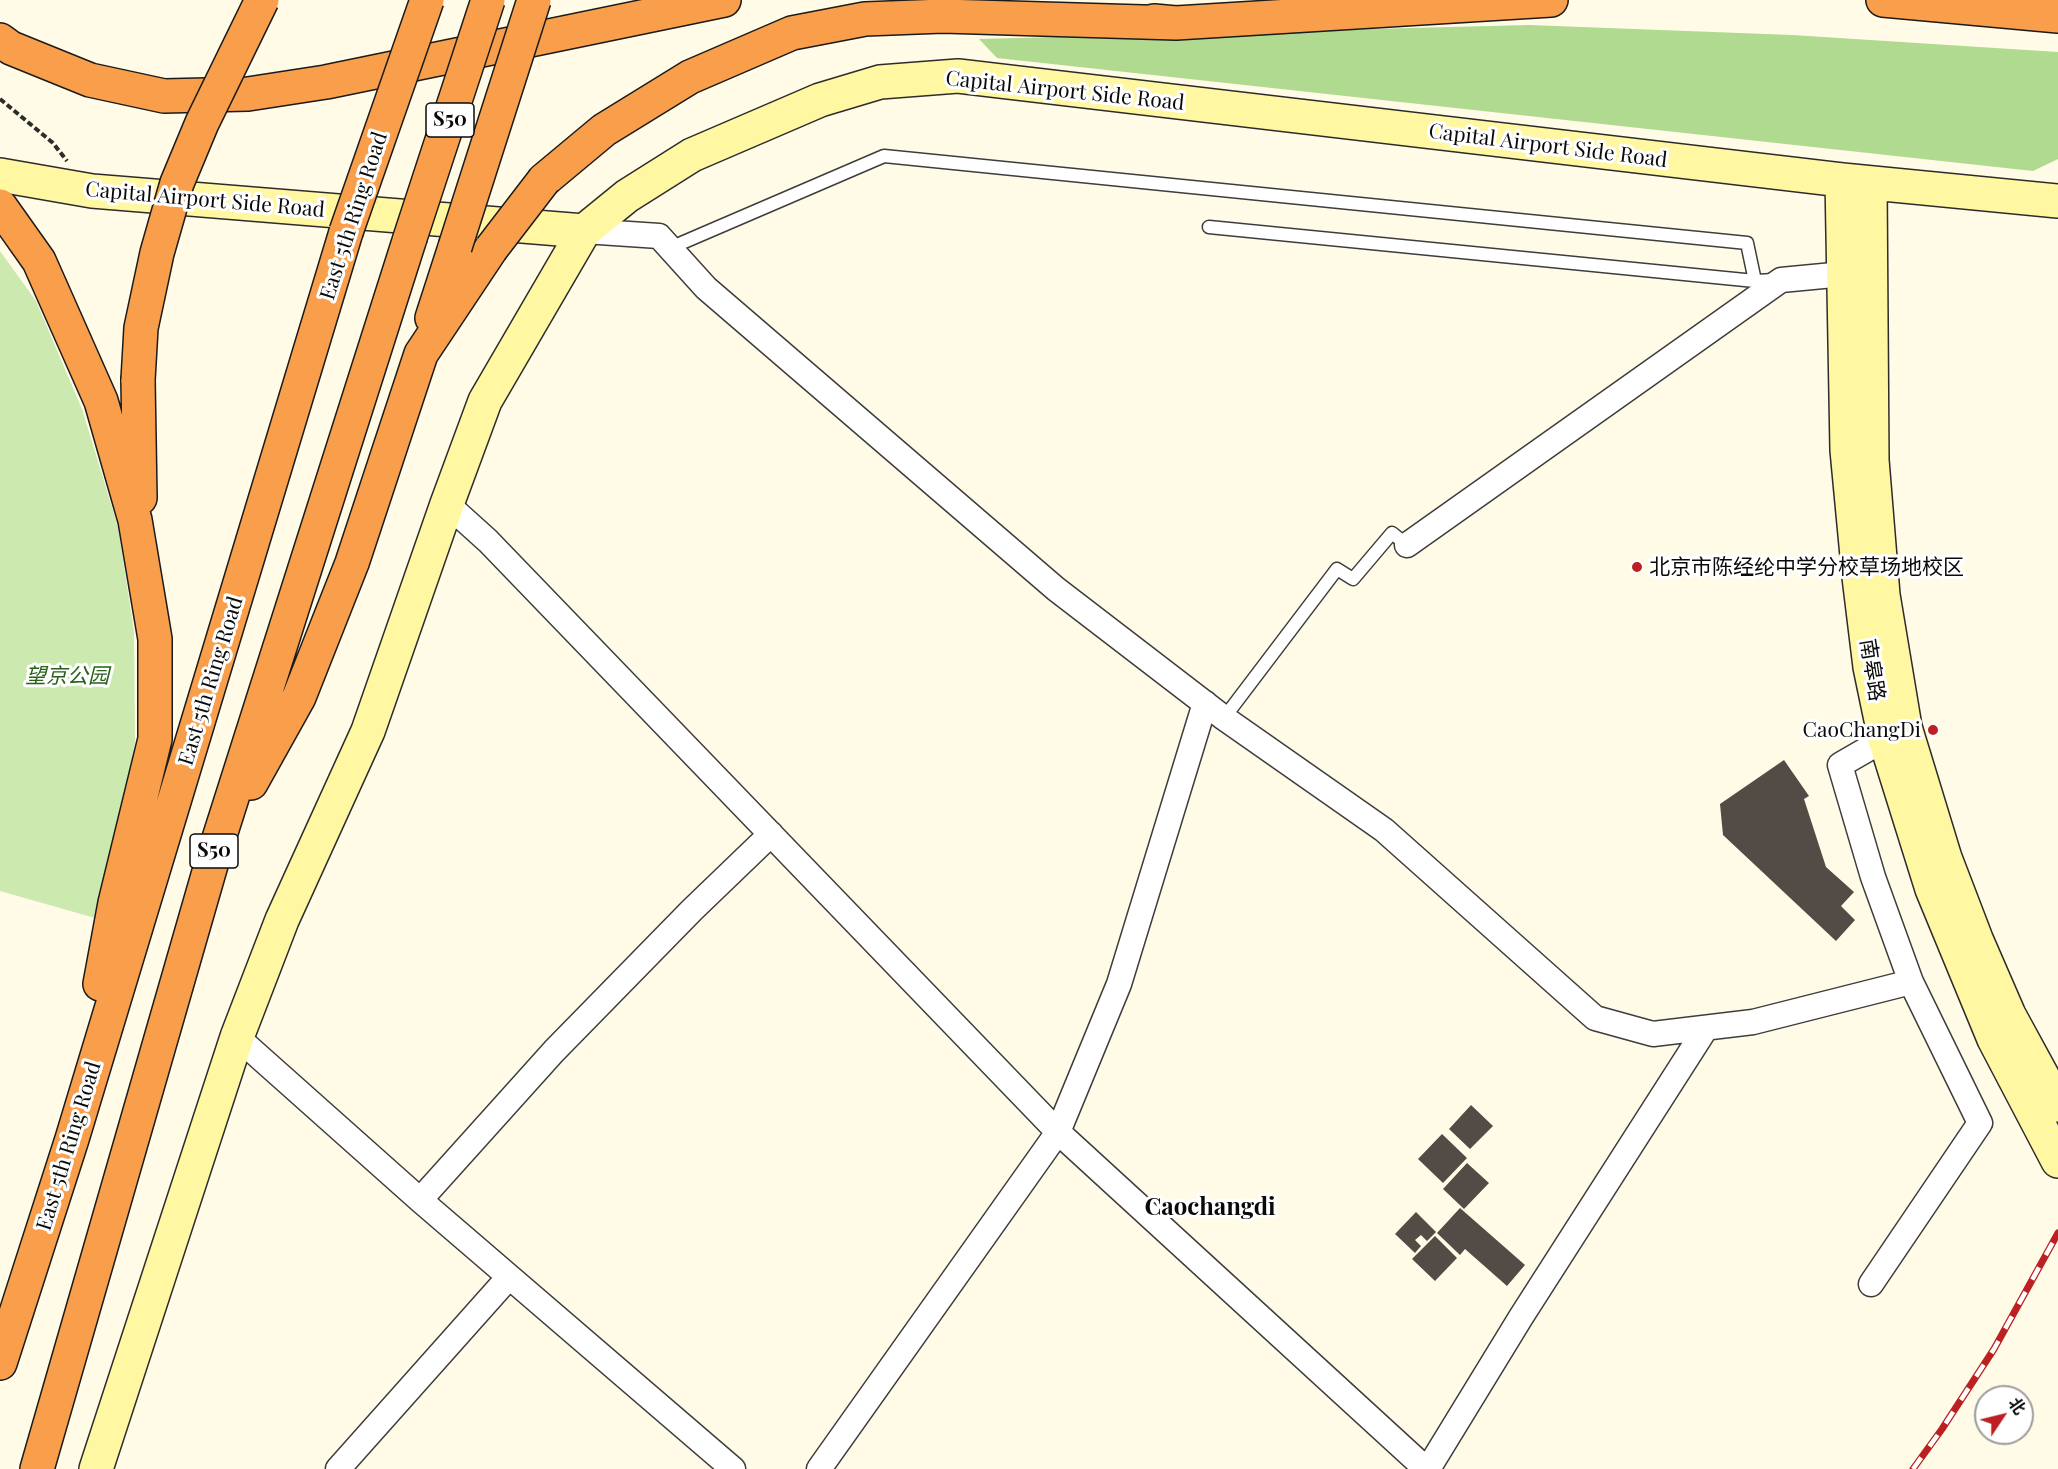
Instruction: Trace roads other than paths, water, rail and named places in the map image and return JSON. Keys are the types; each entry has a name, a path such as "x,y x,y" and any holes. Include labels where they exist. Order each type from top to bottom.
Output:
{"highway":[{"path":"141,556 138,380 141,328 157,253 177,183 202,123 262,0"},
{"name":"East 5th Ring Road","path":"0,1363 72,1139 346,232 427,0"},
{"name":"S50","path":"36,1469 214,851 488,0"},
{"path":"214,851 299,697 352,563 534,0"},
{"path":"0,40 11,48 90,80 164,96 248,94 326,82 724,0"},
{"path":"986,0 1176,23"},
{"path":"421,354 491,249 544,180 604,130 690,78 792,33 865,19 943,16 1176,23 1551,0"},
{"path":"1883,0 2058,16"},
{"path":"0,206 39,261 101,401 135,520 155,639 155,739 115,903 72,1139"}],"street":[{"name":"Capital Airport Side Road","path":"0,174 92,191 584,231 627,196 692,155 820,100 880,82 958,76 1856,182 2058,201"},
{"name":"南皋路","path":"1856,182 1844,274 1847,450 1870,667 1885,739 1936,900 1994,1039 2058,1161"},
{"name":"南皋路","path":"1856,182 1872,460 1883,595 1905,728 1945,858 1976,939 2009,1016 2058,1105"},
{"path":"96,1469 237,1037 282,920 368,731 485,401 584,231 659,236 714,296 1056,589 1224,718 1384,830 1595,1018 1653,1034 1706,1028 1753,1022 1911,982"},
{"path":"1407,545 1781,280 1844,274"},
{"path":"447,504 488,541 1058,1132 1427,1469 1521,1317 1706,1028"},
{"path":"819,1469 1058,1132 1119,984 1205,703"},
{"path":"1871,1284 1980,1123 1911,982 1870,866 1840,765 1885,739 1902,709"},
{"path":"420,1200 554,1052 692,910 771,834"},
{"path":"237,1037 420,1200 733,1469"},
{"path":"338,1469 509,1277"}],"lane":[{"path":"670,248 884,156 1747,243 1755,281"},
{"path":"1209,227 1755,281 1781,280"},
{"path":"1224,718 1337,569 1353,579 1392,533 1407,545"}],"railway":[{"path":"1913,1469 1994,1349 2058,1233"}],"place":[{"name":"北京市陈经纶中学分校草场地校区","path":"1637,567"},
{"name":"CaoChangDi","path":"1933,730"}],"district":[{"name":"Caochangdi","path":"1210,1208"}],"park label":[{"name":"望京公园","path":"67,676"}]}
